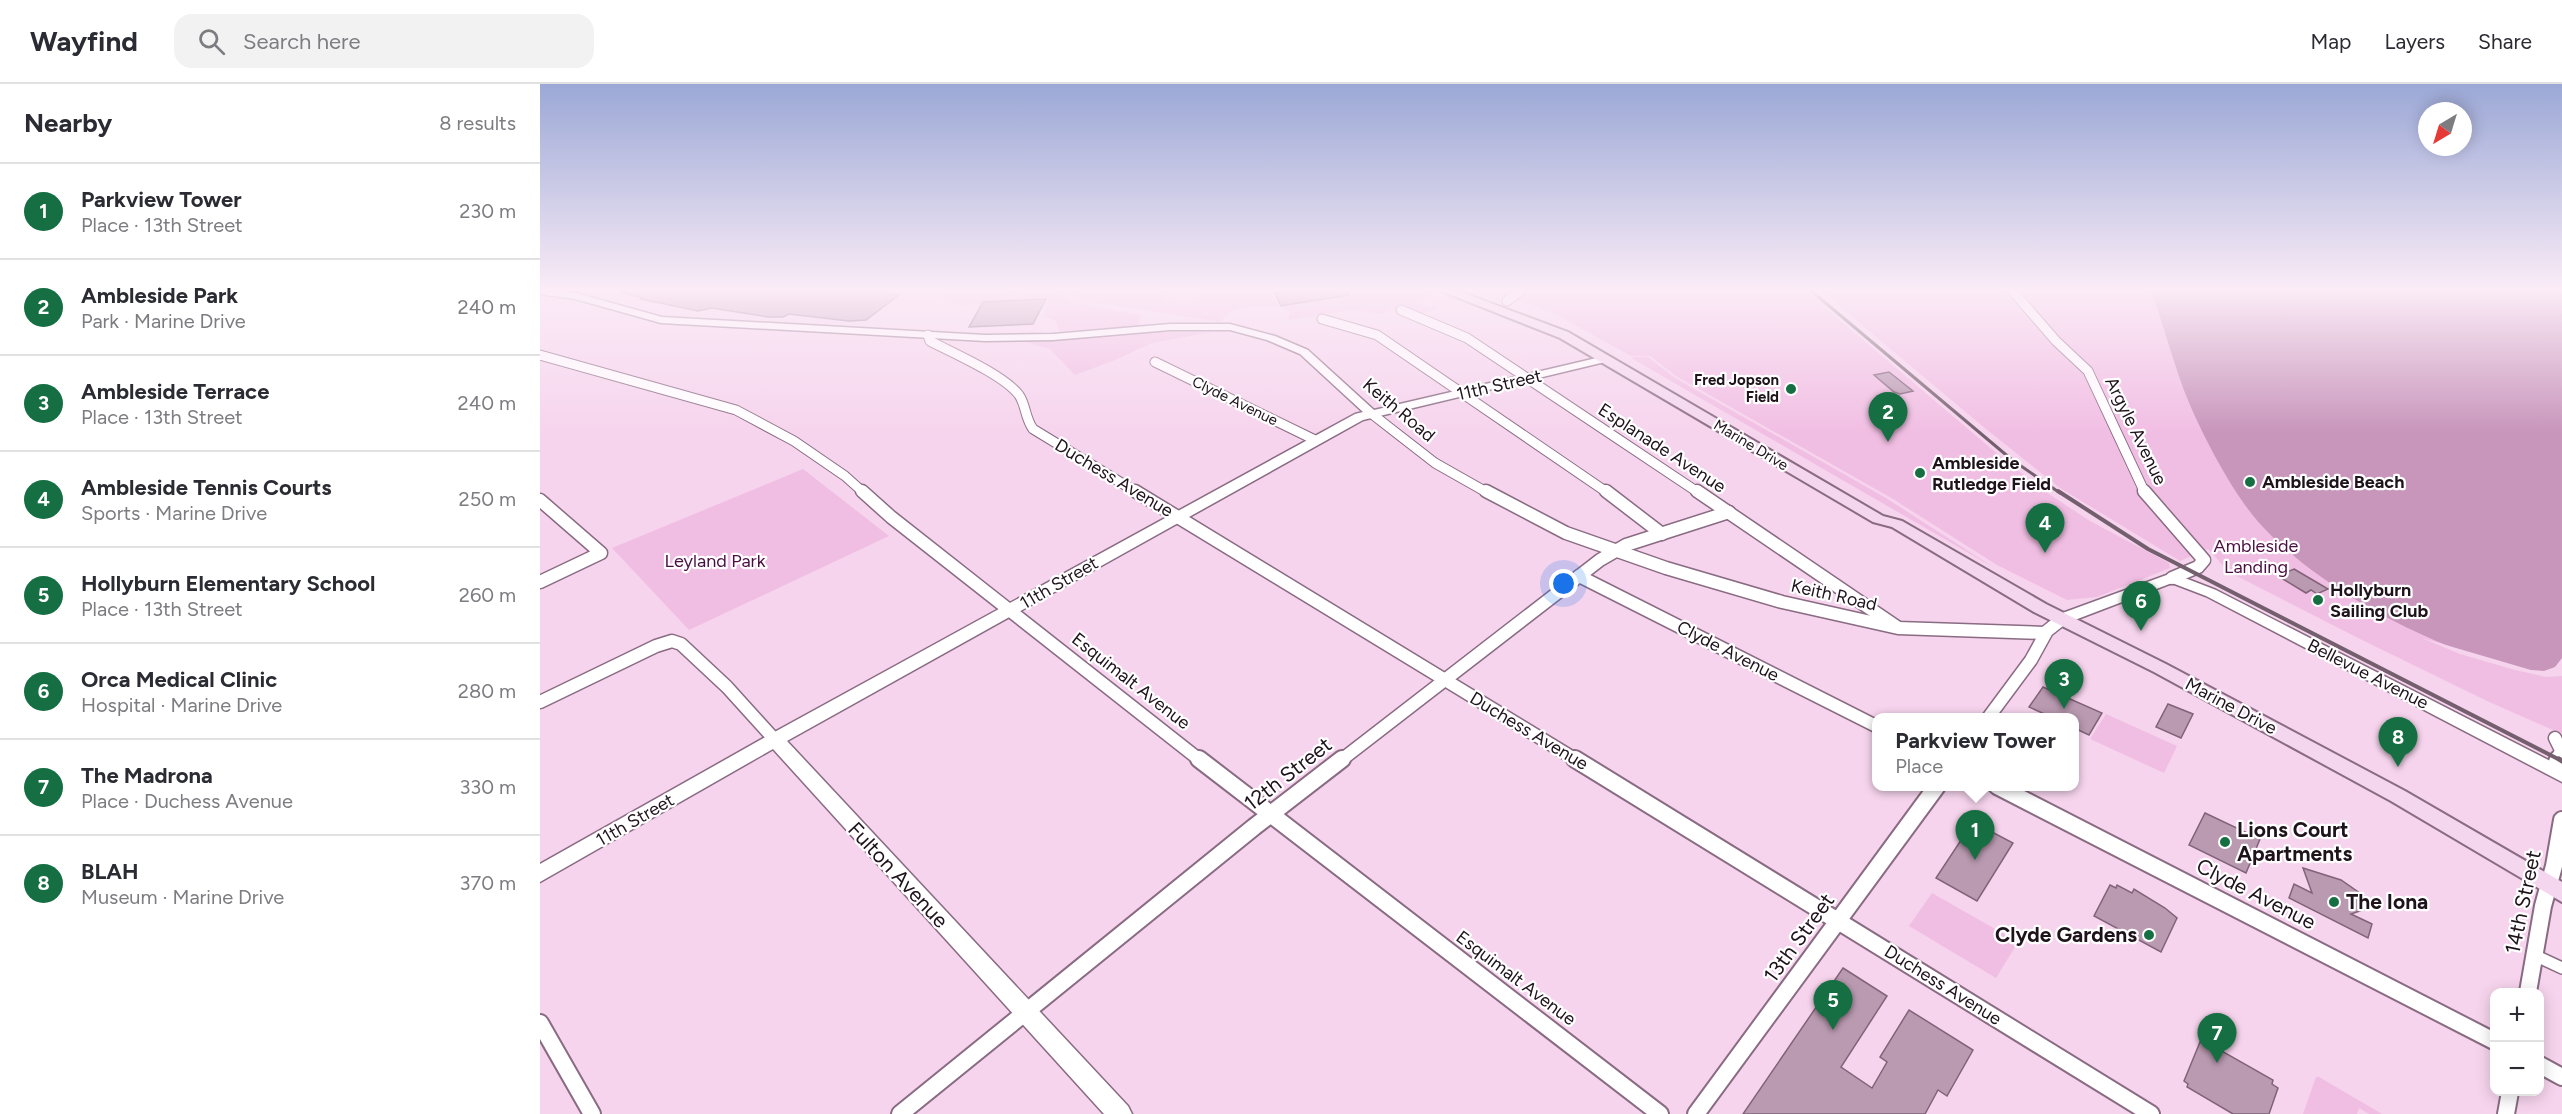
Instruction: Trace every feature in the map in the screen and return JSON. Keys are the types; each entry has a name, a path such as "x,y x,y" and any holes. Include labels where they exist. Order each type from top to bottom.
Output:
{"main road":[{"name":"Marine Drive","path":"1565,337 1878,519 1897,524"},
{"name":"Marine Drive","path":"1584,337 1624,358 1832,480 1887,514 1897,524 2062,619 2267,724 2398,796 2555,889"}],"street":[{"name":"Duchess Avenue","path":"929,337 930,341 1018,393 1025,420 1034,429 1839,920 2151,1114"},
{"name":"Keith Road","path":"978,337 1025,339 1049,337"},
{"name":"Keith Road","path":"1268,337 1304,352 1372,414 1435,463 1566,533 1666,568 1840,617 1898,628 2013,634 2045,633"},
{"path":"1380,337 1633,510 1662,534"},
{"name":"Esplanade Avenue","path":"1465,337 1729,512 1898,628"},
{"name":"Argyle Avenue","path":"2053,337 2088,371 2146,495 2201,556 2203,562 2198,567 2172,578"},
{"name":"Esquimalt Avenue","path":"540,355 736,410 794,441 845,476 891,517 1270,815 1660,1114"},
{"name":"11th Street","path":"540,874 775,740 1359,417 1605,359"},
{"name":"Clyde Avenue","path":"1155,362 1315,440"},
{"path":"540,500 601,553 540,582"},
{"name":"12th Street","path":"900,1114 1270,815 1579,576 1617,549 1729,512"},
{"name":"Clyde Avenue","path":"1579,576 1872,724"},
{"path":"1991,713 2031,660 2045,633 2062,619 2172,578"},
{"name":"Bellevue Avenue","path":"2172,578 2211,593 2562,775"},
{"name":"Fulton Avenue","path":"540,702 656,646 672,641 681,644 727,687 1120,1114"},
{"path":"2555,738 2561,750 2557,762 2562,769"},
{"name":"13th Street","path":"1696,1114 1933,791"},
{"name":"Clyde Avenue","path":"2007,791 2490,1039"},
{"name":"14th Street","path":"2529,988 2534,955 2555,889 2554,866 2562,820"},
{"path":"2534,955 2562,968"},
{"path":"540,1023 592,1114"},
{"path":"2544,1067 2562,1077"},
{"path":"2506,1114 2509,1096"}],"green space":[{"path":"1082,337 1185,337 1152,343 1075,375 1050,349 1026,342"},
{"path":"1597,337 1860,337 2007,462 2046,492 2090,521 2169,563 2170,568 2097,597 2067,600 1997,565 1893,499 1676,376 1650,356 1631,356"},
{"name":"Ambleside Landing","path":"1876,337 2169,337 2216,457 2261,525 2361,601 2415,632 2461,651 2562,674 2562,734 2487,701 2229,572 2208,549 2180,561 2060,488"},
{"path":"1648,357 1675,378 1886,498 1993,567 1631,358"},
{"name":"Leyland Park","path":"803,469 889,536 689,630 612,548"},
{"path":"2106,714 2177,746 2164,773 2090,739"},
{"path":"1932,893 2018,942 1996,978 1909,926"},
{"path":"2316,1077 2382,1114 2369,1114 2359,1108 2357,1114 2303,1114"}],"shaded area":[{"path":"2166,337 2562,337 2562,674 2533,672 2498,664 2413,631 2343,592 2299,560 2262,526 2222,469 2190,405"}],"pier":[{"path":"2422,638 2531,670 2544,671 2555,667 2562,658 2562,676 2546,677 2515,670 2460,654"}],"building":[{"path":"1889,372 1913,391 1900,394 1894,392 1874,375"},
{"name":"Hollyburn Sailing Club","path":"2294,569 2328,589 2317,594 2311,590 2306,593 2278,576"},
{"path":"2043,687 2102,713 2089,735 2079,730 2079,713 2042,713 2029,707"},
{"path":"2168,704 2193,714 2181,738 2156,727"},
{"name":"Lions Court Apartments","path":"2205,813 2260,839 2246,873 2189,845"},
{"path":"1973,822 2013,843 1977,901 1936,878"},
{"name":"The Iona","path":"2303,868 2341,880 2377,905 2351,914 2372,924 2368,938 2289,898 2294,884 2312,893"},
{"name":"Clyde Gardens","path":"2110,885 2116,888 2117,885 2132,893 2134,889 2177,918 2161,952 2094,916"},
{"path":"1843,968 1887,996 1841,1067 1872,1088 1887,1062 1880,1057 1909,1010 1973,1050 1947,1096 1938,1090 1925,1114 1743,1114"},
{"path":"2200,1042 2205,1045 2206,1042 2273,1080 2272,1084 2278,1088 2269,1114 2233,1114 2187,1087 2188,1084 2184,1081"}],"railway":[{"path":"1866,337 2011,459 2060,493"},
{"path":"2058,491 2148,549 2562,761 2559,759"}],"place":[{"name":"Fred Jopson Field","path":"1791,389"},
{"name":"Ambleside Park","path":"1888,442"},
{"name":"Ambleside Rutledge Field","path":"1920,473"},
{"name":"Ambleside Beach","path":"2250,482"},
{"name":"Ambleside Tennis Courts","path":"2045,553"},
{"name":"Hollyburn Sailing Club","path":"2318,600"},
{"name":"Orca Medical Clinic","path":"2141,631"},
{"name":"Ambleside Terrace","path":"2064,709"},
{"name":"BLAH","path":"2398,767"},
{"name":"Lions Court Apartments","path":"2225,842"},
{"name":"Parkview Tower","path":"1975,860"},
{"name":"The Iona","path":"2334,902"},
{"name":"Clyde Gardens","path":"2149,935"},
{"name":"Hollyburn Elementary School","path":"1833,1030"},
{"name":"The Madrona","path":"2217,1063"}]}
